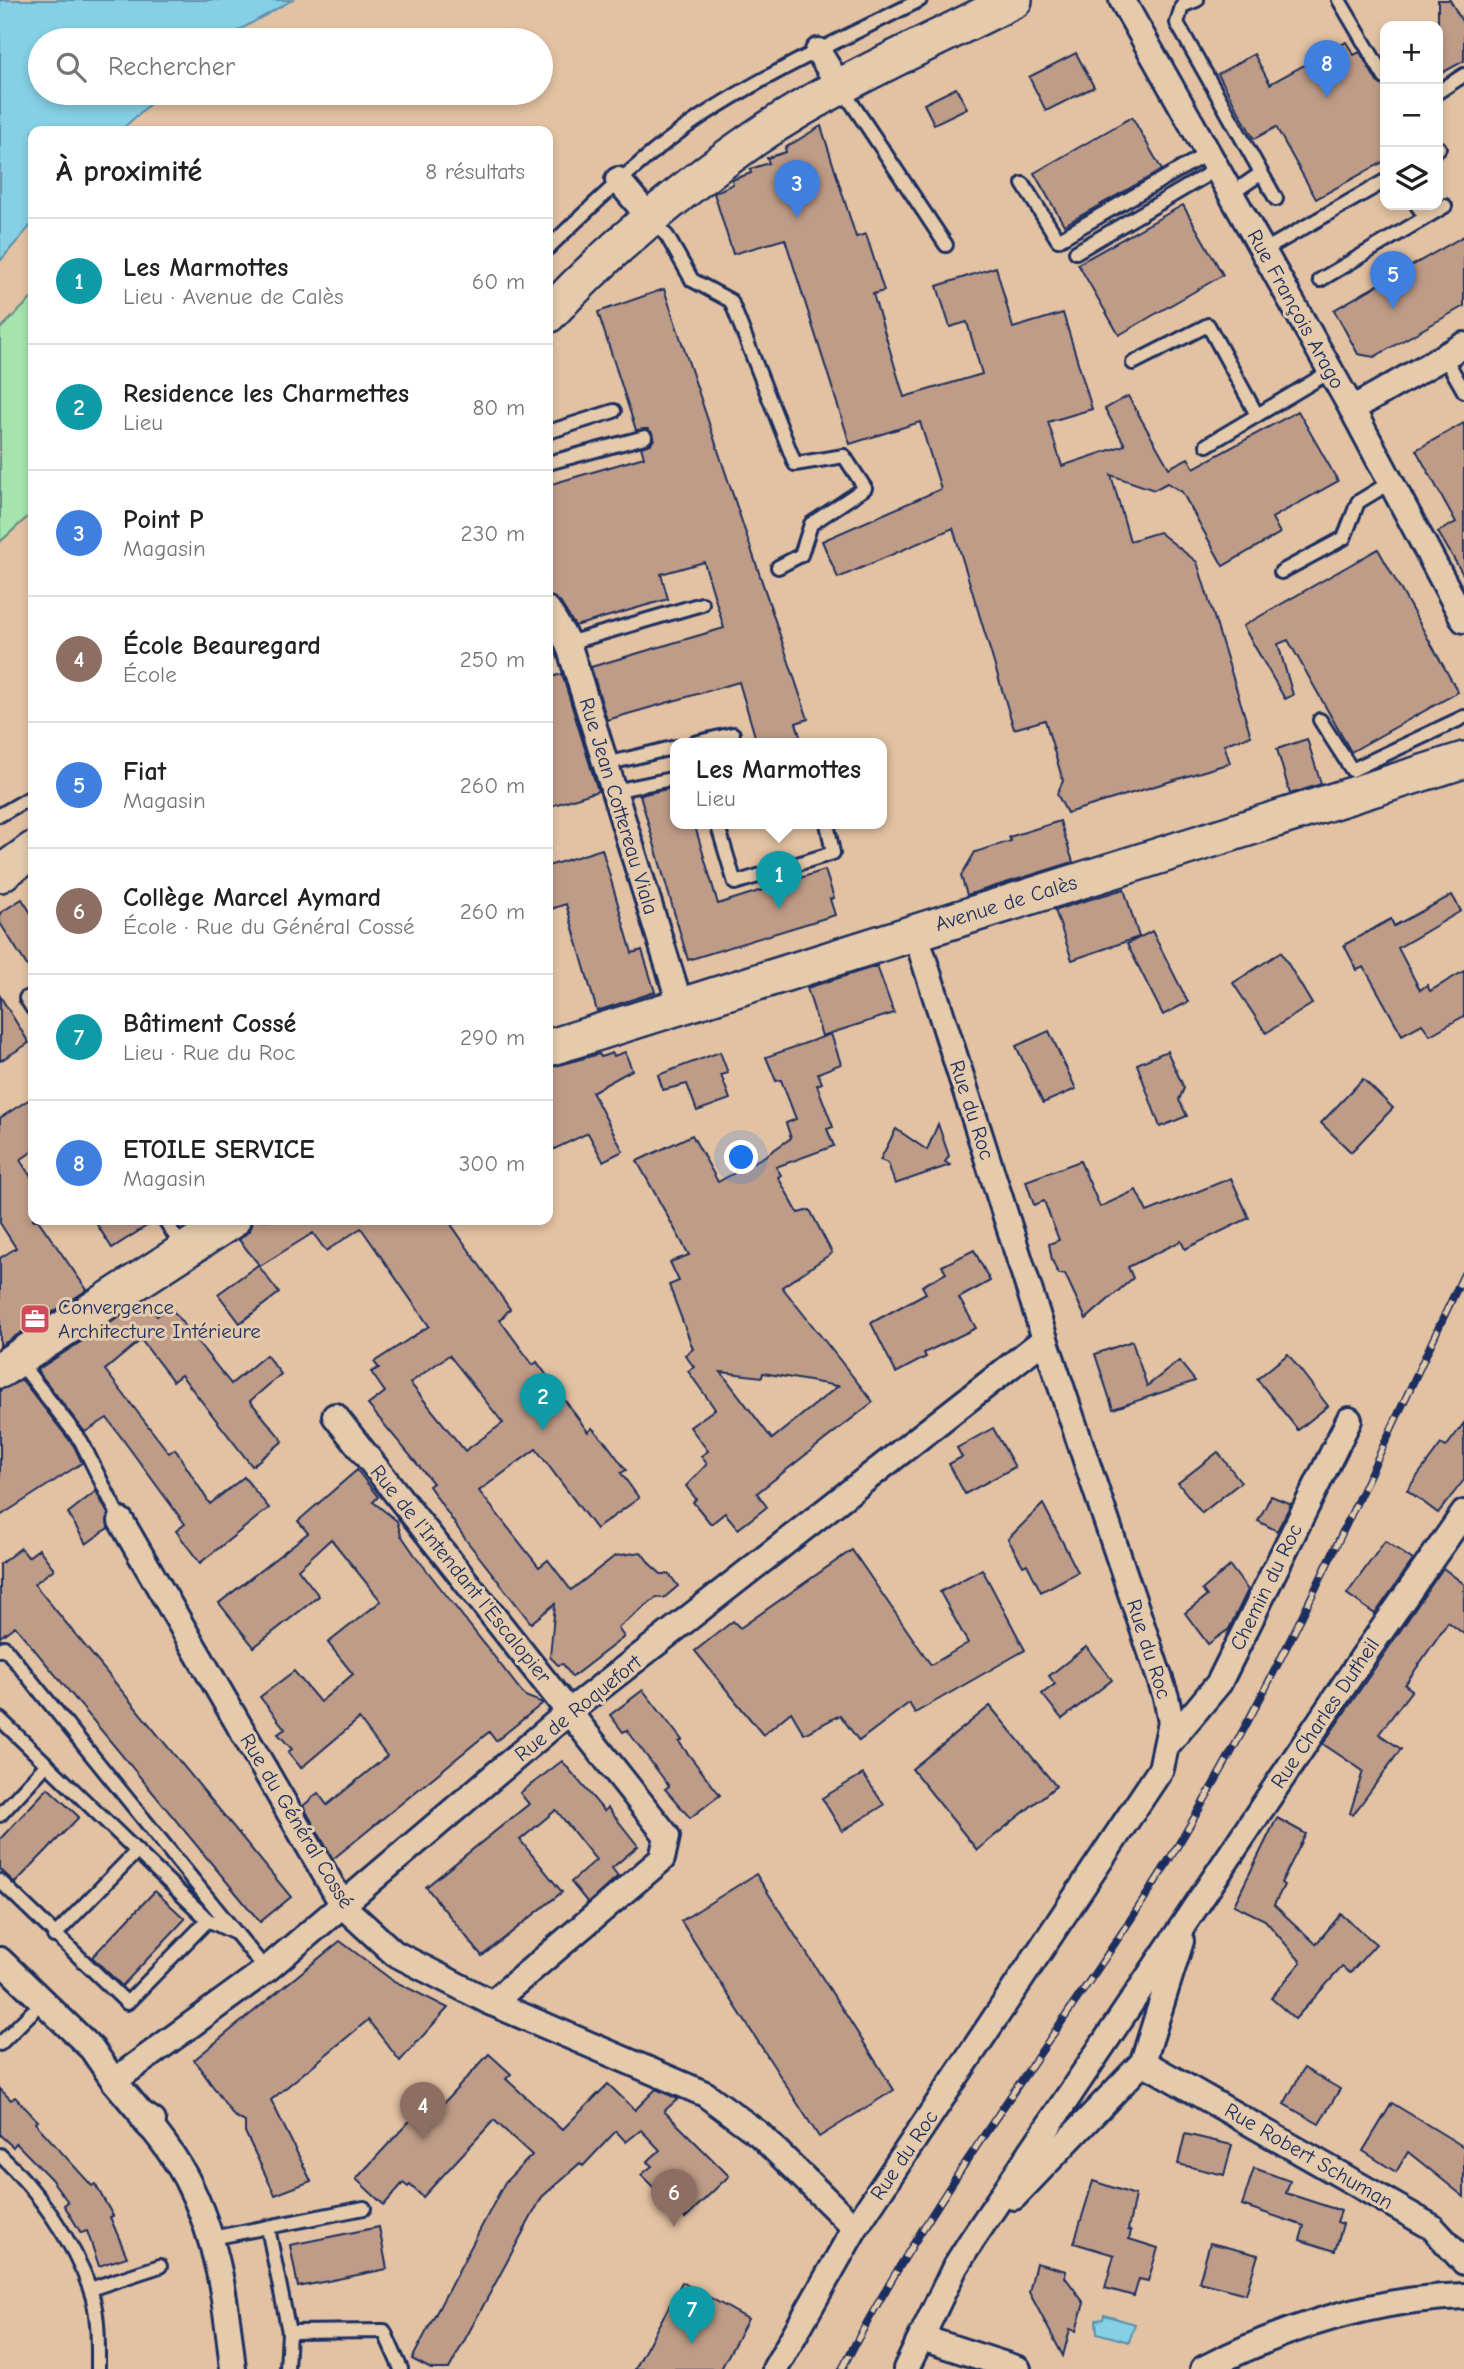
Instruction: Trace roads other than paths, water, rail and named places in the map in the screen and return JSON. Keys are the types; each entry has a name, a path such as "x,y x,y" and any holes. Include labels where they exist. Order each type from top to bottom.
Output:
{"street":[{"path":"553,310 650,218 755,138 840,87 1014,0"},
{"name":"Rue François Arago","path":"1122,0 1352,409 1464,620"},
{"path":"817,51 840,87"},
{"path":"618,180 650,218"},
{"path":"1352,409 1454,351"},
{"name":"Rue Jean Cottereau Viala","path":"553,618 568,643 681,1007"},
{"name":"Avenue de Calès","path":"553,1046 1464,760"},
{"path":"0,874 28,854"},
{"name":"Rue du Roc","path":"775,2369 855,2228 1161,1769 1171,1722 1166,1697 1045,1339 915,932"},
{"path":"9,1365 224,1225"},
{"name":"Rue de Roquefort","path":"114,2081 266,1970 344,1907 570,1711 1045,1339"},
{"name":"Rue de l'Intendant l'Escalopier","path":"335,1416 667,1836 662,1859 492,2003"},
{"name":"Chemin du Roc","path":"1168,1744 1219,1683 1349,1420"},
{"name":"Rue Charles Dutheil","path":"906,2369 955,2267 972,2240 1364,1654 1464,1513"},
{"name":"Rue du Général Cossé","path":"121,1521 344,1907 394,1953 492,2003 705,2094 759,2134 855,2228"},
{"name":"Rue Charles Dutheil","path":"972,2240 1143,2062 1189,1914"},
{"path":"0,1961 92,2049 148,2122 185,2177 212,2238 225,2294 233,2369"},
{"path":"0,1983 114,2081"},
{"name":"Rue Robert Schuman","path":"1143,2062 1432,2227 1464,2262"},
{"path":"1203,2369 1260,2340 1326,2317 1434,2297 1464,2296"},
{"path":"922,2338 1018,2369"}],"lane":[{"path":"553,243 618,180 702,116 817,51 920,0"},
{"path":"1197,0 1182,6 1177,23 1276,199"},
{"path":"1339,0 1380,70"},
{"path":"1443,89 1464,75"},
{"path":"840,87 946,245"},
{"path":"1023,184 1058,240 1212,161"},
{"path":"1076,252 1212,161"},
{"path":"1231,194 1260,174"},
{"path":"1263,251 1380,184"},
{"path":"1320,280 1445,205"},
{"path":"1420,210 1425,217"},
{"path":"650,218 667,236 692,280 731,301 795,464 844,456 865,488 811,524 801,555 778,567"},
{"path":"1133,363 1208,324 1256,415"},
{"path":"1454,351 1464,391"},
{"path":"1207,445 1331,371"},
{"path":"553,430 614,411"},
{"path":"553,462 645,437"},
{"path":"1281,572 1345,538 1358,502 1391,482"},
{"path":"568,643 702,604"},
{"path":"1320,720 1352,770 1464,717"},
{"path":"716,738 733,734"},
{"path":"606,764 670,748"},
{"path":"614,791 670,779"},
{"path":"0,815 28,799"},
{"path":"720,829 735,883 833,853 828,829"},
{"path":"168,1225 184,1250"},
{"name":"Rue du Général Cossé","path":"9,1365 81,1441 121,1521"},
{"path":"0,1650 4,1647 266,1970"},
{"path":"0,1719 208,1920 237,1934"},
{"path":"0,1815 47,1764"},
{"path":"54,1936 137,1851"},
{"path":"0,1881 54,1936 127,2003 208,1920"},
{"path":"0,2044 32,2012"},
{"path":"0,2155 22,2176 50,2216 90,2289 96,2317 98,2369"},
{"path":"212,2238 364,2208"},
{"path":"268,2228 289,2332 287,2369"},
{"path":"90,2289 160,2266"},
{"path":"289,2332 384,2331 401,2369"}],"water":[{"path":"0,0 292,0 243,28 28,28 28,105 149,105 126,126 28,126 28,229 0,261"},
{"path":"1104,2315 1135,2324 1129,2342 1097,2333 1096,2320 1103,2319"}],"railway":[{"path":"842,2369 878,2304 956,2177 1123,1931 1207,1796 1322,1575 1464,1274"}],"place":[{"name":"ETOILE SERVICE","path":"1327,98"},
{"name":"Point P","path":"797,218"},
{"name":"Fiat","path":"1393,309"},
{"name":"Les Marmottes","path":"779,909"},
{"name":"Convergence Architecture Intérieure","path":"35,1319"},
{"name":"Residence les Charmettes","path":"543,1431"},
{"name":"École Beauregard","path":"423,2140"},
{"name":"Collège Marcel Aymard","path":"674,2227"},
{"name":"Bâtiment Cossé","path":"692,2344"}]}
